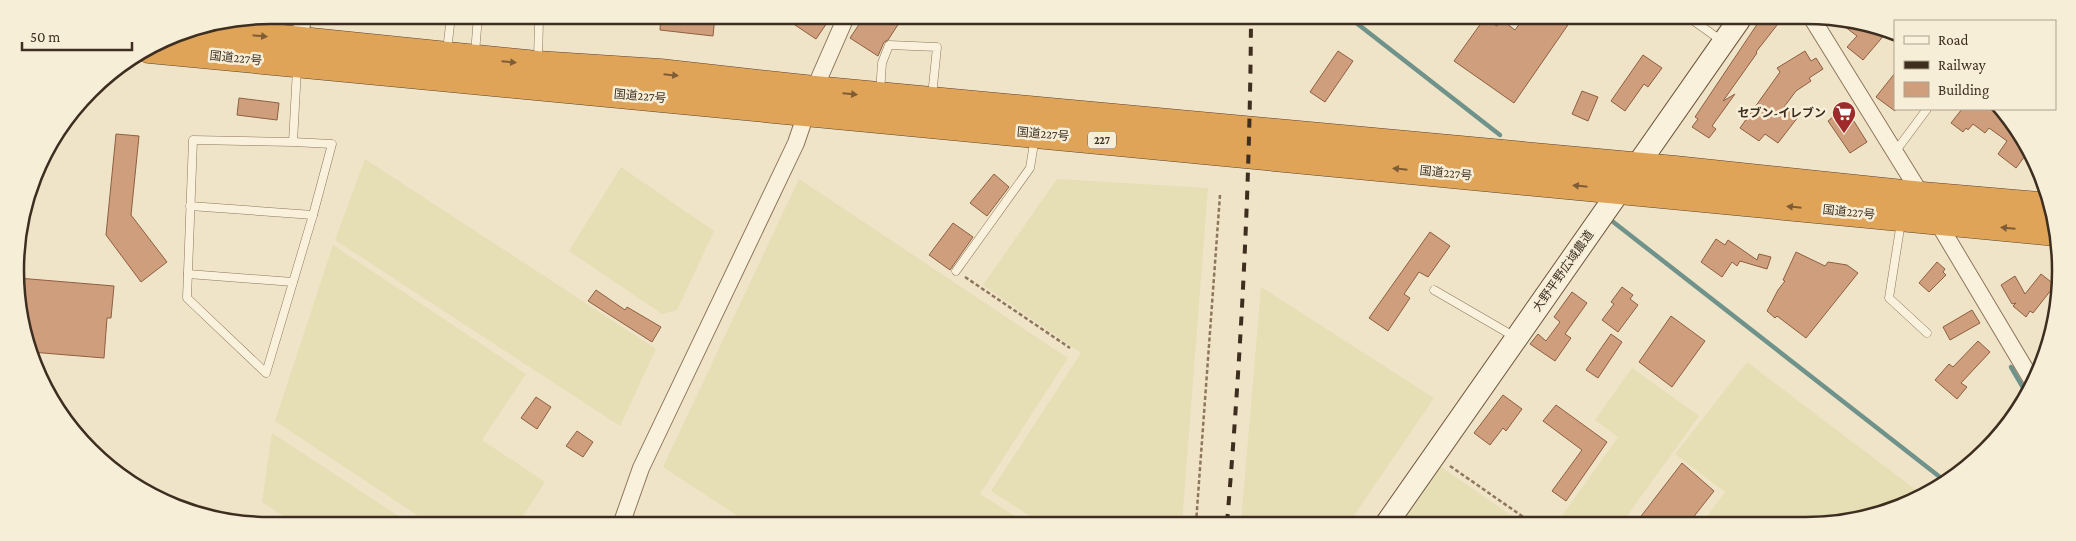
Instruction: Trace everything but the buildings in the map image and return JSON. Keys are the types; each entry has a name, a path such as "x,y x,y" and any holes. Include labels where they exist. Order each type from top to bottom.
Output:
{"highway":[{"name":"国道227号","path":"209,31 300,40 405,62 810,101 1038,122 1636,166 1922,196 2044,206"},
{"name":"国道227号","path":"163,48 300,40"},
{"name":"国道227号","path":"405,62 446,54 537,65 660,73 810,101 880,96 932,101 1038,122 1619,190 2049,231"}],"street":[{"path":"624,517 642,468 796,143 810,101 843,24"},
{"name":"大野平野広域農道","path":"1391,517 1736,24"},
{"path":"1815,24 2029,374"}],"lane":[{"path":"446,54 450,24"},
{"path":"474,58 477,24"},
{"path":"537,65 539,24"},
{"path":"1698,24 1724,42"},
{"path":"293,142 300,40"},
{"path":"880,96 882,63 890,45 937,47 932,101"},
{"path":"1895,152 1926,110"},
{"path":"956,271 1030,168 1038,122"},
{"path":"193,140 293,142 332,144 266,373 187,298 193,140"},
{"path":"190,206 313,215"},
{"path":"1901,217 1889,298 1927,333"},
{"path":"188,274 293,282"},
{"path":"1434,290 1516,338"}],"path":[{"path":"1196,517 1220,195"},
{"path":"956,271 1070,348"},
{"path":"1434,455 1523,517"}],"shaded area":[{"path":"365,159 656,349 620,426 335,240"},
{"path":"621,167 714,231 677,310 662,314 569,251"},
{"path":"799,179 1068,358 980,494 1016,517 739,517 663,467"},
{"path":"1057,179 1208,188 1182,517 1032,517 991,491 1081,353 983,285"},
{"path":"333,245 526,374 482,440 545,482 522,517 420,517 275,421"},
{"path":"1261,287 1434,398 1353,517 1242,517"},
{"path":"1747,362 1917,491 1869,509 1822,517 1706,517 1725,492 1675,454"},
{"path":"1632,368 1699,416 1626,517 1561,517 1618,437 1595,420"},
{"path":"272,433 400,517 285,517 262,502"},
{"path":"1441,467 1512,516 1511,517 1406,517"}],"waterway":[{"path":"1358,24 1500,135"},
{"path":"1612,221 1940,477"},
{"path":"2011,367 2023,387"}],"railway":[{"path":"1227,517 1244,271 1251,24"}],"place":[{"name":"セブン-イレブン","path":"1844,134"}]}
